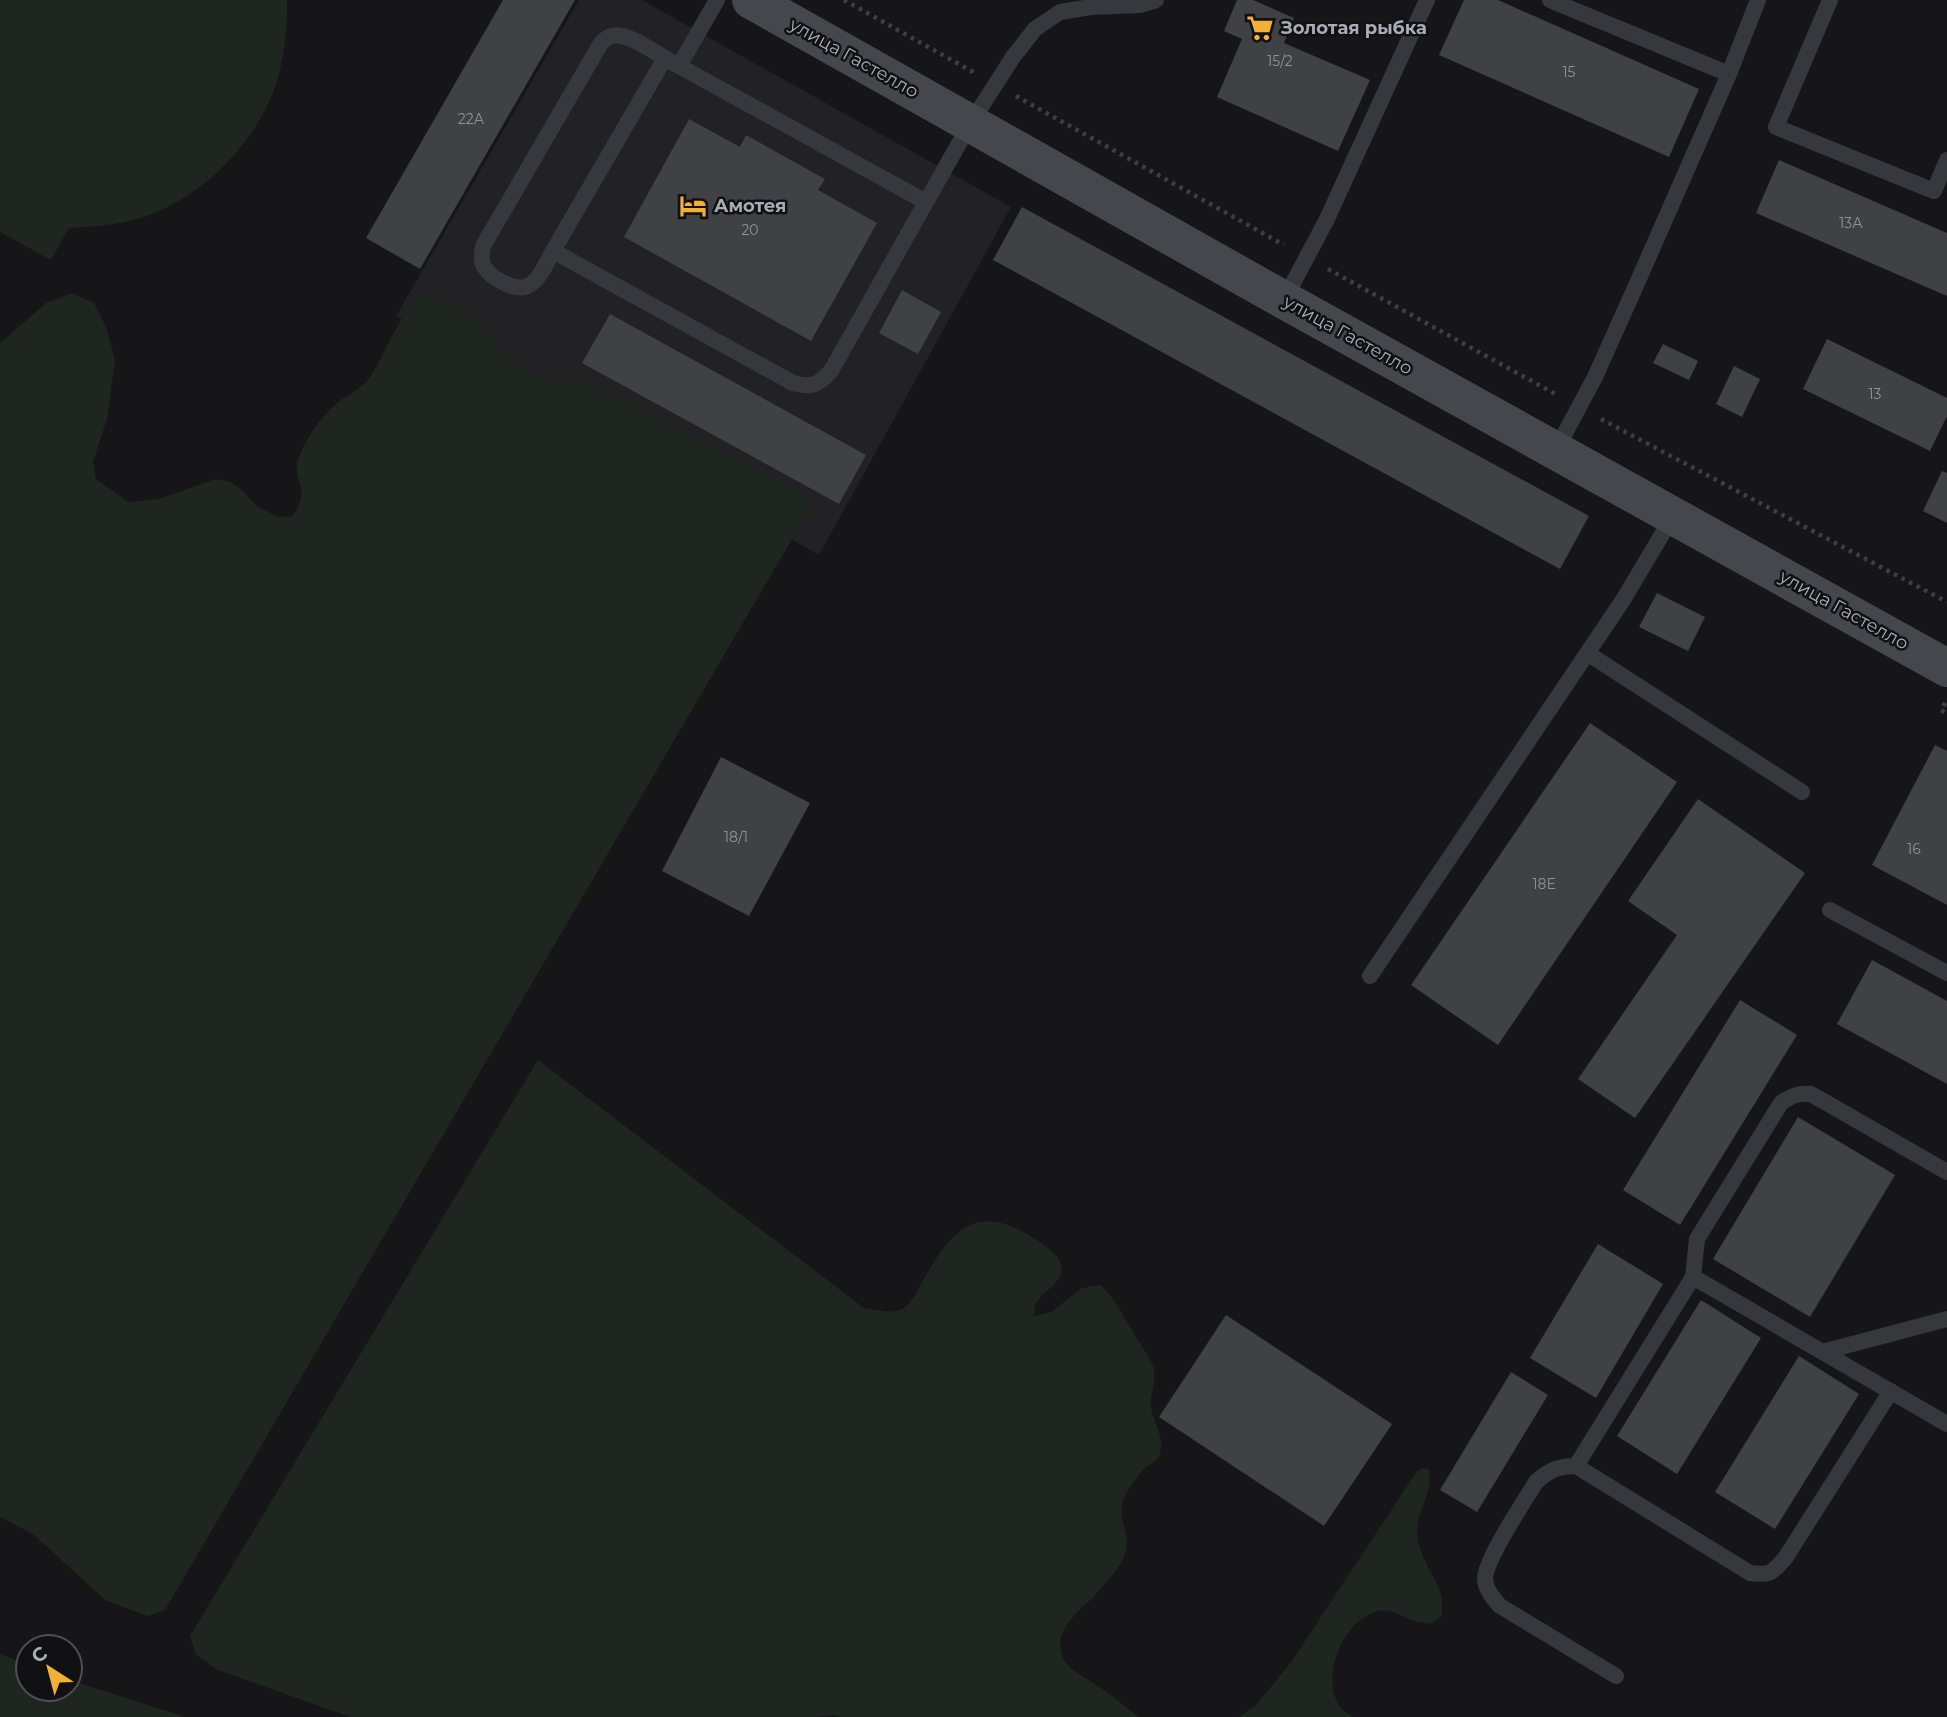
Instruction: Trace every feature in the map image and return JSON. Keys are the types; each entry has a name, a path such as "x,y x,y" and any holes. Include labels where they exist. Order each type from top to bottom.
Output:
{"street":[{"name":"улица Гастелло","path":"751,0 1947,668"}],"lane":[{"path":"717,0 672,62 536,280 526,287 516,287 484,268 481,258 483,246 601,43 609,36 627,37 672,62 926,202"},
{"path":"553,251 793,383 807,387 822,381 831,371 970,124 1035,29 1060,12 1091,7 1140,5 1156,0"},
{"path":"1284,300 1327,219 1426,0"},
{"path":"1550,0 1729,74"},
{"path":"1556,450 1595,377 1729,74 1758,0"},
{"path":"1830,0 1776,127 1934,191 1947,160"},
{"path":"1370,976 1587,653 1673,515"},
{"path":"1587,653 1802,792"},
{"path":"1830,910 1947,973"},
{"path":"1576,1466 1693,1277 1697,1239 1781,1103 1800,1093 1811,1094 1947,1172"},
{"path":"1693,1277 1947,1424"},
{"path":"1822,1352 1947,1319"},
{"path":"1616,1676 1500,1606 1490,1595 1485,1579 1488,1562 1536,1482 1548,1472 1562,1466 1576,1466 1750,1573 1763,1575 1774,1571 1786,1557 1891,1391"}],"path":[{"path":"844,0 1578,407 1947,602"},
{"path":"1941,710 1947,714"}],"shaded area":[{"path":"0,0 287,0 285,45 274,90 264,111 252,132 220,170 202,186 160,211 121,223 69,228 51,260 0,232"},
{"path":"579,0 642,0 1011,207 819,555 396,316"},
{"path":"72,293 94,303 106,327 115,360 107,419 93,462 96,479 128,502 159,499 216,479 231,482 257,506 278,517 292,516 301,500 298,460 309,437 331,409 366,382 408,311 427,295 454,305 478,320 513,365 525,373 585,384 611,393 801,494 809,510 165,1610 147,1616 105,1600 33,1534 0,1517 0,343 46,303"},
{"path":"538,1060 864,1308 891,1312 901,1310 914,1296 948,1243 971,1224 985,1221 1017,1229 1037,1240 1056,1255 1061,1263 1059,1278 1038,1301 1034,1316 1051,1312 1082,1288 1101,1285 1119,1308 1153,1366 1155,1377 1151,1408 1161,1447 1157,1459 1137,1477 1123,1500 1127,1547 1121,1563 1101,1589 1070,1621 1061,1638 1060,1648 1070,1667 1139,1717 350,1717 218,1670 196,1655 190,1636"},
{"path":"1429,1469 1430,1477 1417,1525 1418,1541 1440,1592 1442,1616 1431,1624 1383,1610 1365,1616 1354,1625 1338,1651 1333,1680 1334,1695 1340,1707 1353,1717 1239,1717 1256,1705 1292,1661 1417,1471"},
{"path":"0,1654 14,1660 14,1703 84,1703 84,1685 185,1717 0,1717"}],"building":[{"path":"503,0 575,0 420,269 366,238"},
{"path":"1237,0 1253,0 1294,18 1284,43 1370,80 1338,151 1217,97 1242,39 1224,31"},
{"path":"1464,0 1498,0 1699,89 1669,157 1439,55"},
{"path":"689,119 740,147 746,135 825,179 818,190 877,223 811,341 624,237"},
{"path":"1779,160 1947,233 1947,296 1756,213"},
{"path":"1022,207 1589,516 1560,569 993,260"},
{"path":"902,290 941,312 918,354 879,333"},
{"path":"610,314 866,455 839,504 582,363"},
{"path":"1827,339 1947,398 1947,416 1930,451 1803,389"},
{"path":"1663,344 1698,361 1689,380 1653,363"},
{"path":"1734,366 1760,379 1742,417 1716,404"},
{"path":"1942,471 1947,473 1947,523 1923,511"},
{"path":"1657,593 1705,617 1688,651 1639,627"},
{"path":"1590,723 1677,782 1498,1045 1411,985"},
{"path":"1935,745 1947,751 1947,905 1872,865"},
{"path":"721,757 810,803 749,916 662,871"},
{"path":"1698,799 1805,873 1635,1118 1578,1079 1677,935 1628,901"},
{"path":"1872,960 1947,1001 1947,1084 1837,1024"},
{"path":"1740,1000 1797,1035 1680,1225 1623,1190"},
{"path":"1798,1117 1895,1175 1810,1317 1713,1259"},
{"path":"1598,1244 1663,1284 1596,1398 1530,1358"},
{"path":"1701,1300 1761,1338 1677,1474 1617,1436"},
{"path":"1226,1315 1392,1424 1324,1526 1159,1417"},
{"path":"1799,1356 1859,1394 1775,1529 1715,1492"},
{"path":"1511,1372 1548,1395 1477,1512 1440,1490"}],"place":[{"name":"Золотая рыбка","path":"1260,28"},
{"name":"Амотея","path":"693,206"}]}
